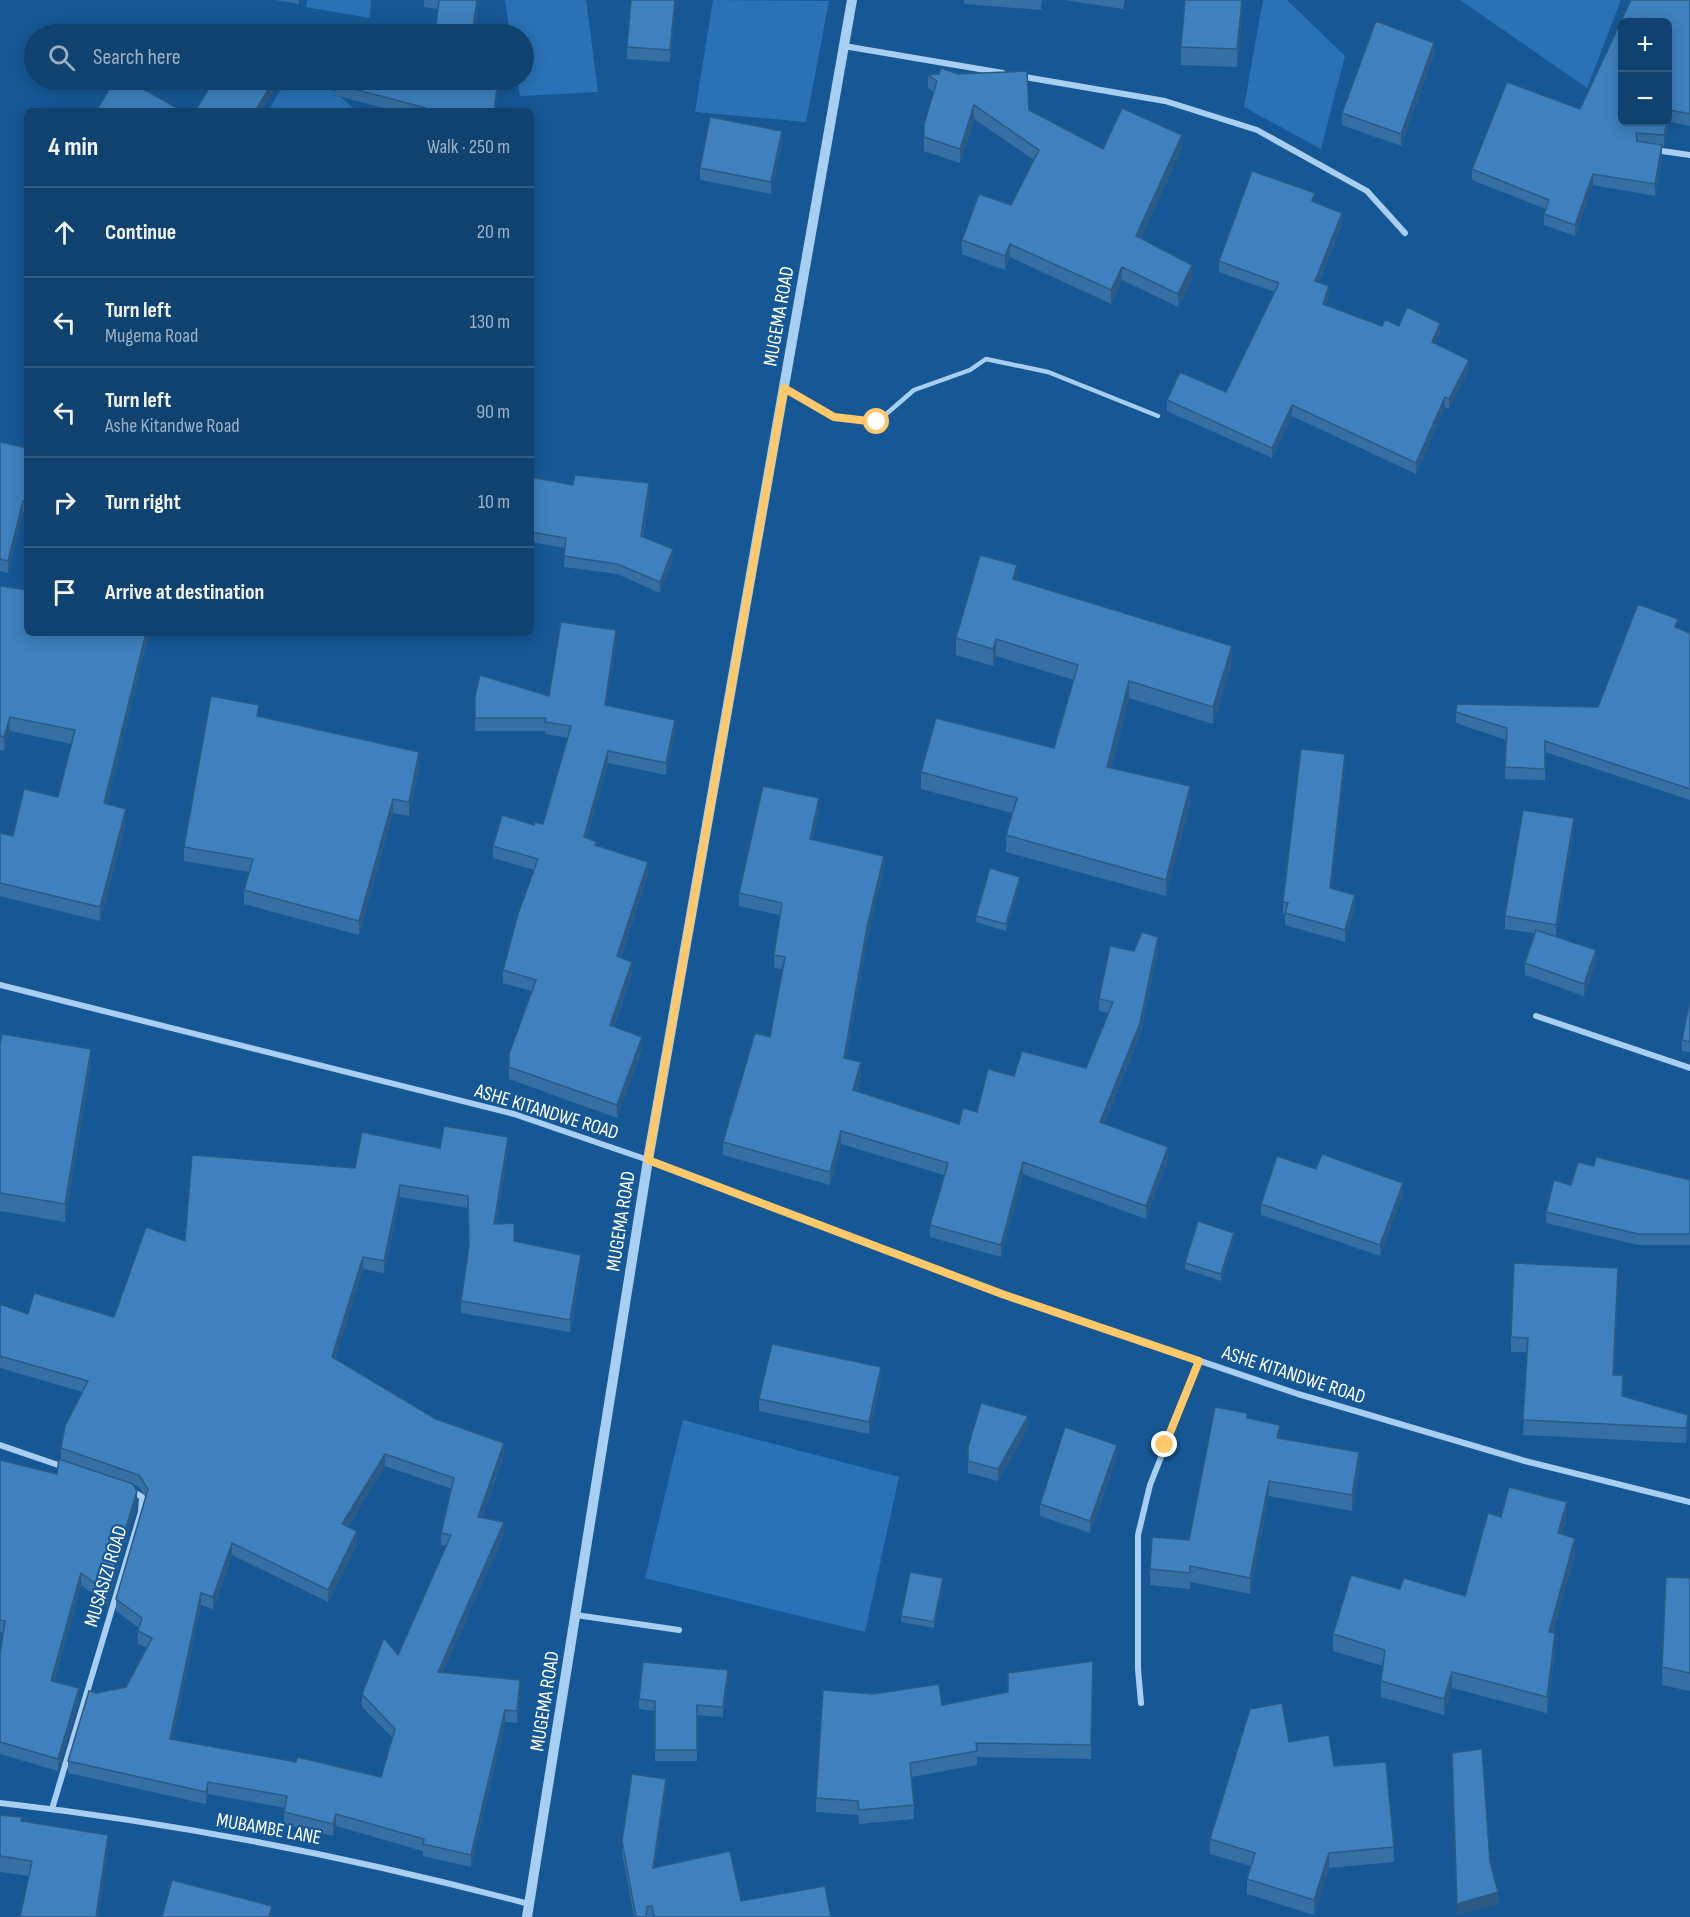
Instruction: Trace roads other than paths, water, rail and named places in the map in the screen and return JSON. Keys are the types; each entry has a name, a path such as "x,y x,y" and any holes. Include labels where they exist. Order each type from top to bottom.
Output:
{"street":[{"name":"MUGEMA ROAD","path":"527,1917 648,1160 852,0"},
{"path":"844,46 1165,101 1213,114 1257,130 1367,191 1405,233"},
{"path":"1650,150 1690,154"},
{"name":"ASHE KITANDWE ROAD","path":"0,986 514,1114 648,1160 1002,1294 1298,1394 1525,1461 1690,1502"},
{"path":"1536,1016 1690,1068"},
{"path":"1141,1703 1138,1669 1138,1535 1150,1485 1199,1361"},
{"path":"0,1445 74,1470"},
{"name":"MUSASIZI ROAD","path":"52,1809 141,1512 142,1497 126,1489"},
{"path":"576,1615 679,1630"},
{"name":"MUBAMBE LANE","path":"0,1803 239,1838 373,1864 529,1904"}],"lane":[{"path":"784,388 834,417 877,422 914,390 970,370 986,359 1048,372 1158,416"}]}
